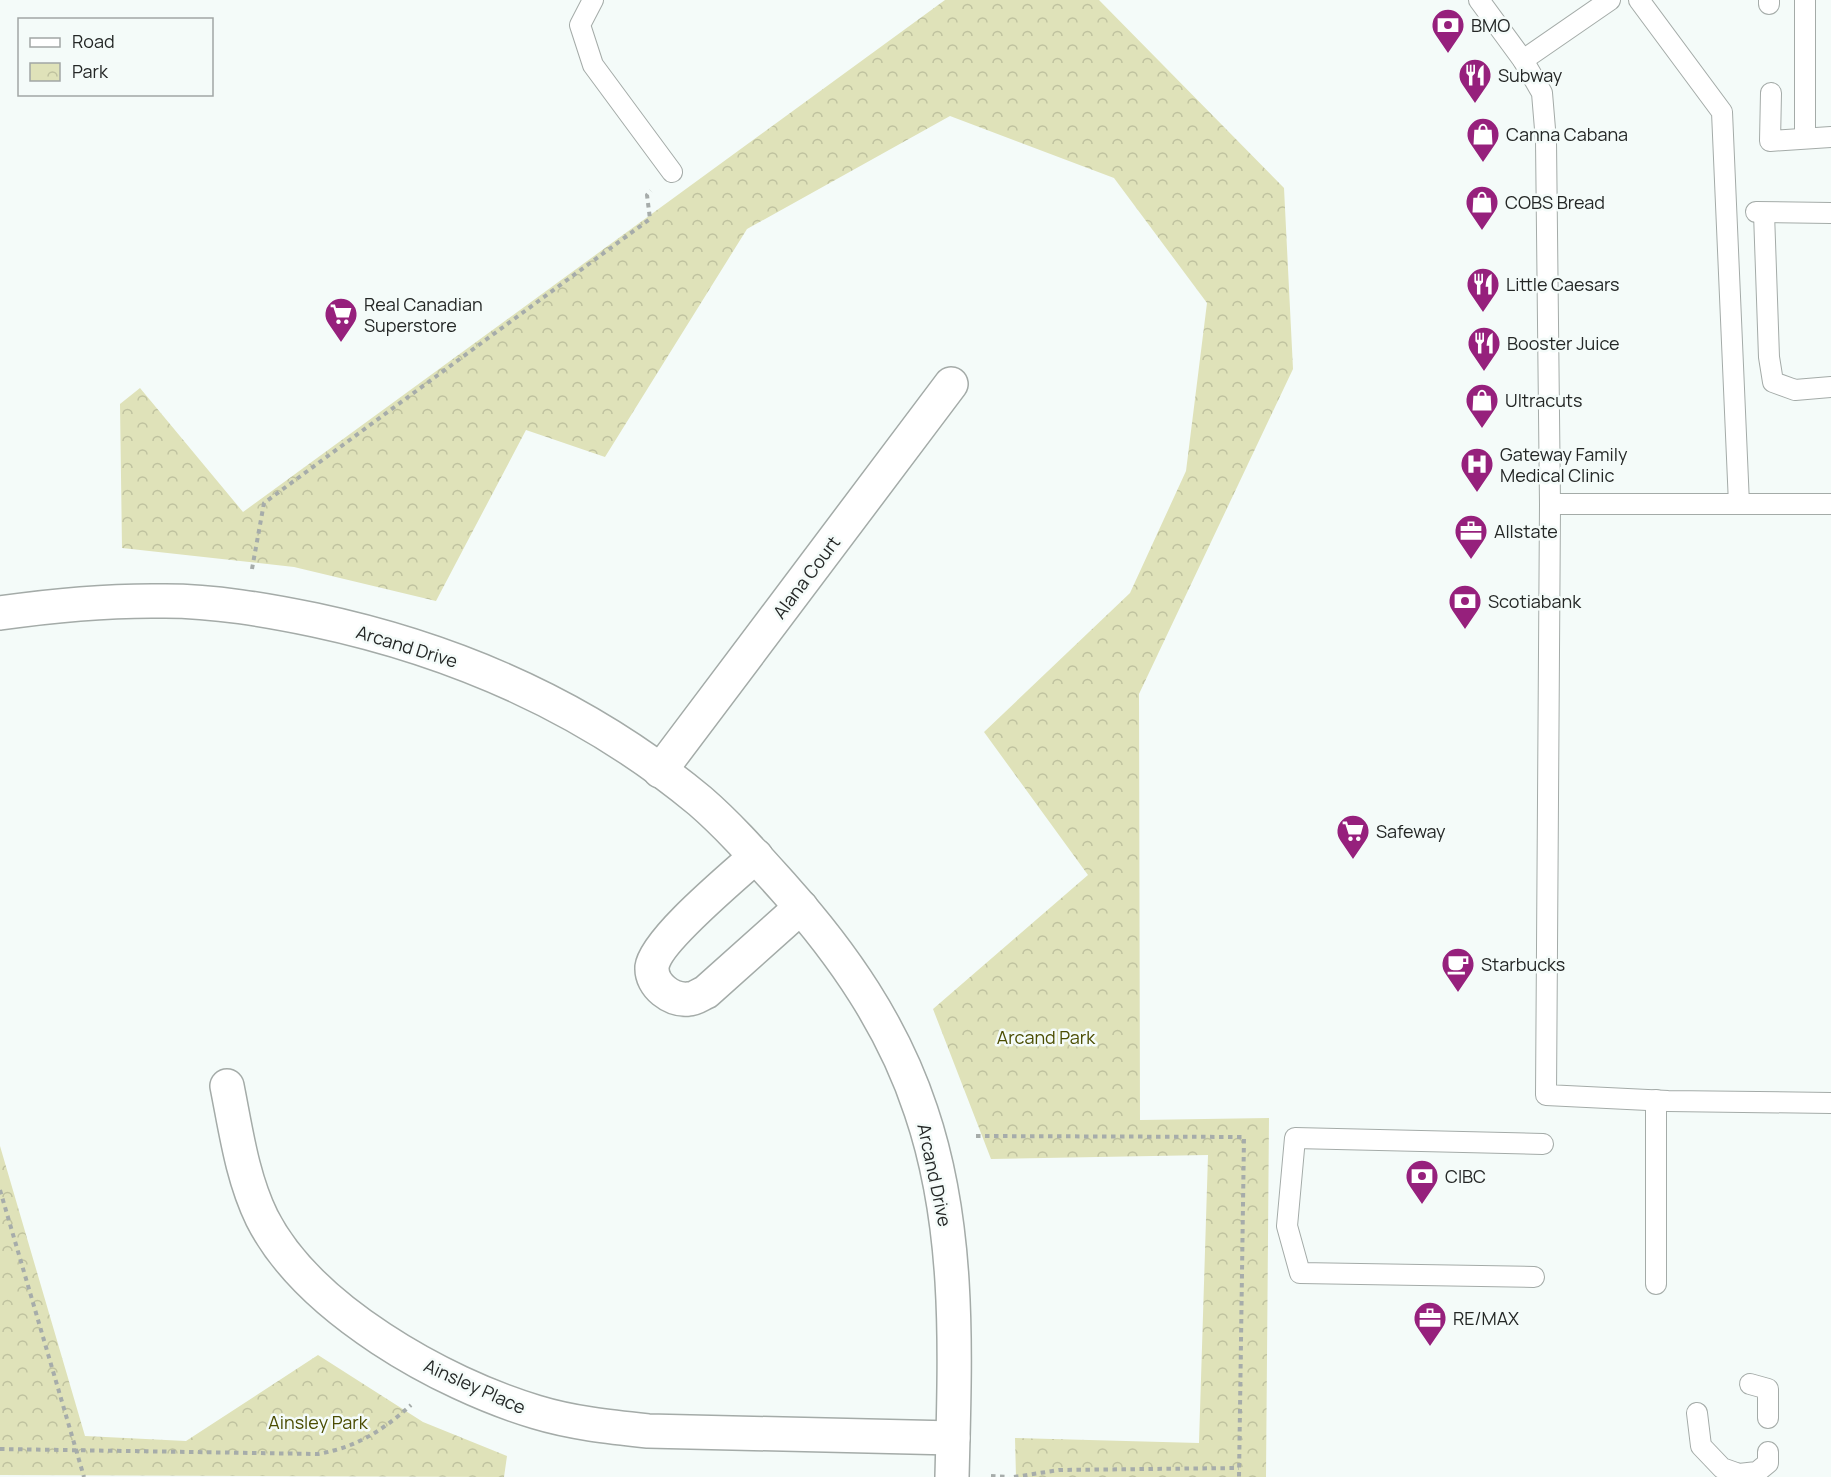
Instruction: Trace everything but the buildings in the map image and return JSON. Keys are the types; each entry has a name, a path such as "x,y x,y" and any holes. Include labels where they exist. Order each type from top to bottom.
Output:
{"street":[{"name":"Alana Court","path":"660,771 951,384"},
{"name":"Arcand Drive","path":"0,613 53,605 169,601 279,613 367,632 436,653 531,691 590,724 660,771 702,803 756,856 801,907 844,962 886,1028 909,1077 933,1151 951,1252 955,1358 952,1477"},
{"path":"756,856 665,942 652,967 655,980 662,990 676,998 690,999 706,992 801,907"},
{"name":"Ainsley Place","path":"227,1086 246,1176 254,1200 273,1237 306,1275 351,1317 393,1346 452,1379 501,1401 538,1413 612,1427 648,1431 953,1438"}],"lane":[{"path":"593,0 580,25 593,65 672,172"},
{"path":"1479,0 1523,60 1542,93 1546,141 1550,504 1546,1095 1656,1100 1831,1103"},
{"path":"1523,60 1610,0"},
{"path":"1639,0 1722,112 1739,504"},
{"path":"1805,0 1805,138"},
{"path":"1771,93 1770,141 1831,137"},
{"path":"1831,213 1760,212 1769,357 1773,382 1795,390 1831,387"},
{"path":"1550,504 1831,504"},
{"path":"1656,1100 1656,1284"},
{"path":"1534,1277 1300,1274 1287,1226 1295,1138 1543,1144"},
{"path":"1750,1384 1768,1389 1768,1418"},
{"path":"1697,1413 1701,1446 1722,1468 1739,1474 1757,1472 1768,1463 1768,1452"}],"path":[{"path":"252,569 264,503 650,219 647,195 672,172"},
{"path":"976,1136 1244,1137 1239,1477"},
{"path":"0,1190 84,1477"},
{"path":"0,1449 318,1454 339,1450 364,1441 380,1432 411,1405"},
{"path":"1014,1477 1059,1470 1239,1468"},
{"path":"992,1476 1009,1477"}],"green space":[{"name":"Arcand Park","path":"945,0 1099,0 1284,188 1293,369 1139,694 1140,1120 1269,1118 1266,1477 1016,1477 1015,1438 1199,1443 1208,1155 991,1159 933,1009 1088,875 984,732 1130,593 1186,471 1207,303 1114,178 950,116 747,229 605,457 526,430 436,601 294,567 122,548 120,404 140,388 243,512"},
{"name":"Ainsley Park","path":"0,1146 85,1436 186,1441 318,1355 423,1422 507,1456 504,1477 0,1475"}],"place":[{"name":"BMO","path":"1448,54"},
{"name":"Subway","path":"1475,104"},
{"name":"Canna Cabana","path":"1483,163"},
{"name":"COBS Bread","path":"1482,231"},
{"name":"Little Caesars","path":"1483,313"},
{"name":"Real Canadian Superstore","path":"341,343"},
{"name":"Booster Juice","path":"1484,372"},
{"name":"Ultracuts","path":"1482,429"},
{"name":"Gateway Family Medical Clinic","path":"1477,493"},
{"name":"Allstate","path":"1471,560"},
{"name":"Scotiabank","path":"1465,630"},
{"name":"Safeway","path":"1353,860"},
{"name":"Starbucks","path":"1458,993"},
{"name":"CIBC","path":"1422,1205"},
{"name":"RE/MAX","path":"1430,1347"}]}
